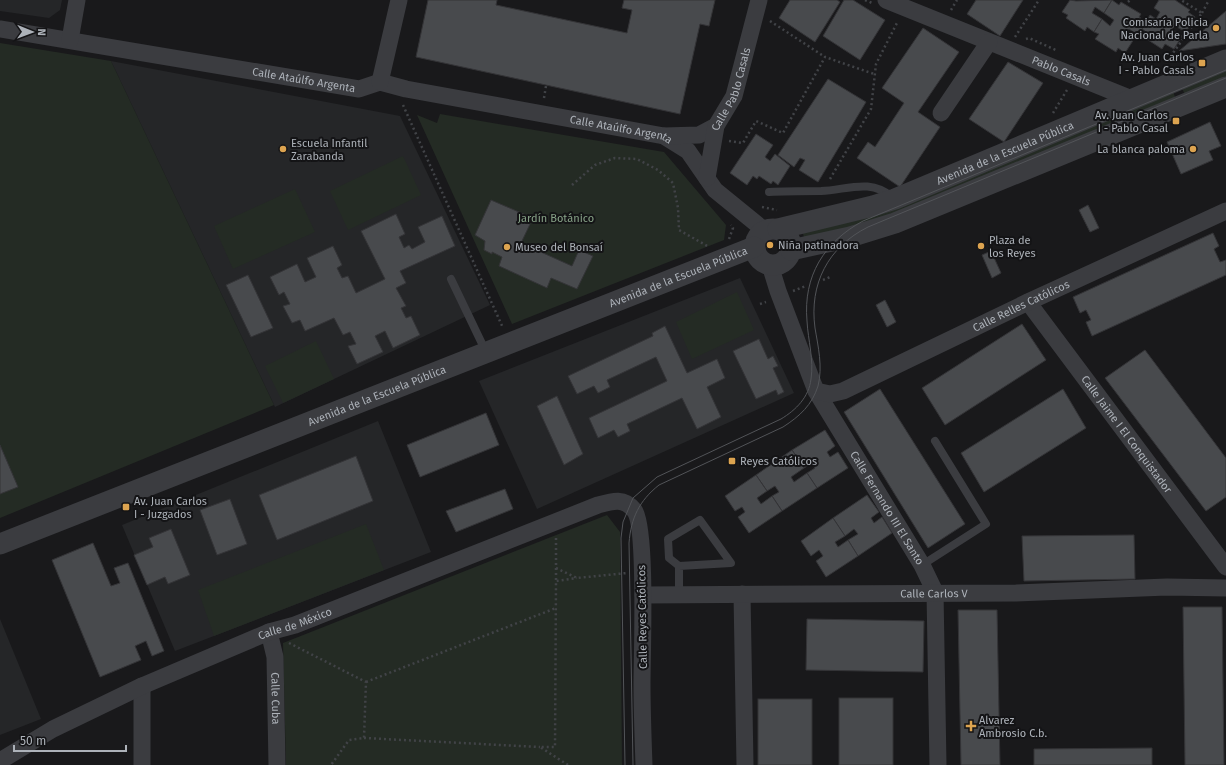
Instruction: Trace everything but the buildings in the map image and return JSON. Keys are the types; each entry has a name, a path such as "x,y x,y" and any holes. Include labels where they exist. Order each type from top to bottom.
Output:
{"street":[{"path":"70,40 77,0"},
{"path":"380,82 399,0"},
{"name":"Calle Pablo Casals","path":"707,178 716,126 734,96 759,0"},
{"name":"Pablo Casals","path":"886,0 989,42 1009,47 1134,100"},
{"name":"Calle Ataúlfo Argenta","path":"0,29 360,89 380,82 405,97 664,136 688,152 707,178"},
{"path":"941,113 989,42"},
{"name":"Avenida de la Escuela Pública","path":"0,544 482,344 770,229 873,206 895,199 1134,100 1226,60"},
{"name":"Avenida de la Escuela Pública","path":"791,250 850,237 895,223 1225,88"},
{"path":"664,136 699,135 716,126"},
{"path":"707,178 715,190 770,229 788,237 791,250 785,260 780,264 770,265 759,259 770,229"},
{"name":"Calle Relles Católicos","path":"816,390 830,394 843,391 1028,302 1226,211"},
{"name":"Calle Fernando III El Santo","path":"770,265 778,291 816,390 922,566 935,592 938,765"},
{"name":"Calle Jaime I El Conquistador","path":"1028,302 1226,567"},
{"name":"Calle Reyes Católicos","path":"598,505 615,500 622,501 635,511 639,523 642,572 644,765"},
{"name":"Calle de México","path":"9,760 53,730 142,686 269,632 295,624 598,505"},
{"name":"Calle Carlos V","path":"642,595 935,592 1016,593 1167,587 1226,588"},
{"path":"742,594 745,765"},
{"name":"Calle Cuba","path":"269,632 275,657 277,765"},
{"path":"142,686 142,765"}],"lane":[{"path":"769,192 824,191 858,185 884,190 895,199"},
{"path":"451,279 482,344"},
{"path":"922,566 986,524 935,440"},
{"path":"700,520 731,563 679,566 669,558 668,539 700,520"},
{"path":"679,566 679,594"}],"path":[{"path":"1009,47 1040,0"},
{"path":"1181,0 1202,13"},
{"path":"1182,64 1170,57 1202,13 1209,0"},
{"path":"824,191 871,109 876,64 905,8"},
{"path":"769,21 825,57 874,74"},
{"path":"1009,47 1029,38 1065,54"},
{"path":"724,141 743,143 756,121 783,133 825,57"},
{"path":"1051,116 1071,84"},
{"path":"405,97 411,106"},
{"path":"405,97 504,330 482,344"},
{"path":"572,185 595,165 615,158 637,159 658,170 672,183 678,208 679,230 708,247 715,247"},
{"path":"760,207 770,229"},
{"path":"726,246 733,228 730,223"},
{"path":"823,280 830,277"},
{"path":"331,765 349,740 364,738 555,747 555,522"},
{"path":"556,568 577,578"},
{"path":"556,581 642,572"},
{"path":"269,632 366,682 556,608"},
{"path":"364,738 366,682"},
{"path":"540,747 568,765"}],"shaded area":[{"path":"0,0 62,0 60,10 49,18 0,11"},
{"path":"111,61 400,116 490,305 275,407"},
{"path":"740,278 794,393 537,509 479,381"},
{"path":"378,421 431,552 175,651 122,525"},
{"path":"0,619 41,719 0,735"}],"green space":[{"path":"0,43 111,61 274,405 0,518"},
{"path":"1226,67 1226,81 1186,98 1181,85"},
{"path":"1172,89 1177,102 886,222 804,238 803,233"},
{"name":"Jardín Botánico","path":"440,114 664,152 726,225 724,240 512,324 417,115 437,123"},
{"path":"403,156 421,195 348,230 330,191"},
{"path":"295,189 315,232 233,269 214,226"},
{"path":"737,292 754,330 692,359 676,322"},
{"path":"316,341 334,379 283,403 265,366"},
{"path":"607,515 620,532 622,765 286,765 283,643"},
{"path":"366,524 384,570 214,636 198,590"}],"tram line":[{"path":"625,765 621,538 623,522 633,498 657,477 781,419 797,407 805,397 810,386 812,372 807,321 809,289 813,275 827,250 849,229 863,221 1226,70"},
{"path":"633,765 629,543 634,518 646,497 659,485 783,427 805,410 818,386 820,371 820,357 815,328 815,296 824,268 832,256 854,235 868,227 1226,78"}],"place":[{"name":"Comisaría Policia Nacional de Parla","path":"1216,28"},
{"name":"Av. Juan Carlos I - Pablo Casals","path":"1202,63"},
{"name":"Av. Juan Carlos I - Pablo Casal","path":"1176,121"},
{"name":"Escuela Infantil Zarabanda","path":"283,149"},
{"name":"La blanca paloma","path":"1193,149"},
{"name":"Niña patinadora","path":"770,245"},
{"name":"Plaza de los Reyes","path":"981,246"},
{"name":"Museo del Bonsaí","path":"507,247"},
{"name":"Reyes Católicos","path":"732,461"},
{"name":"Av. Juan Carlos I - Juzgados","path":"126,507"},
{"name":"Alvarez Ambrosio C.b.","path":"971,726"}]}
